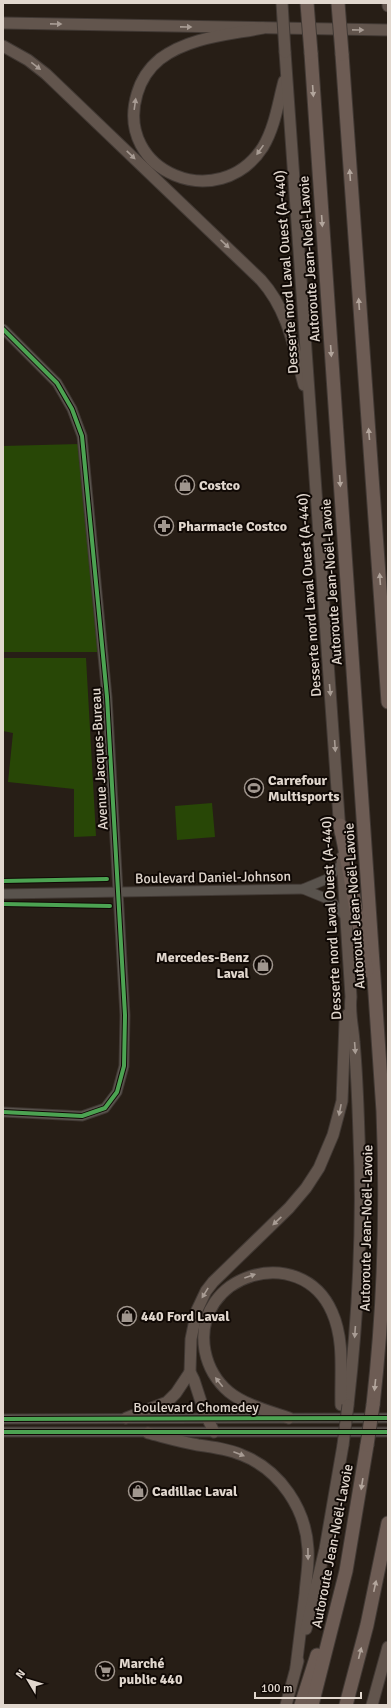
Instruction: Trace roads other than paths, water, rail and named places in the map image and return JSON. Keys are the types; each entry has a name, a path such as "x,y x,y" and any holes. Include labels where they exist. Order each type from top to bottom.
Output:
{"highway":[{"name":"Autoroute Jean-Noël-Lavoie","path":"307,3 378,1024 384,1119 385,1219 380,1319 373,1405 367,1446 346,1572 312,1705"},
{"path":"338,3 388,702"},
{"path":"340,824 378,1024"},
{"path":"346,1705 367,1624 388,1523"},
{"path":"300,1705 346,1572"}],"main road":[{"name":"Desserte nord Laval Ouest (A-440)","path":"282,3 340,824 351,997 349,1009 354,1033 357,1079 360,1202 356,1318 344,1405 343,1445 325,1549 286,1705"},
{"path":"3,23 388,30"},
{"path":"263,28 191,43 171,52 155,64 140,84 134,108 136,130 144,149 152,160 162,169 184,179 198,182 212,181 225,178 238,172 254,159 273,126 287,71"},
{"path":"3,46 28,60 46,74 248,266 267,286 277,301 288,325 310,409"},
{"path":"126,1418 167,1402 176,1393 190,1372 193,1324 197,1310 206,1291 222,1272 296,1201 311,1181 326,1153 336,1126 342,1101 345,1022 349,1009"},
{"path":"289,1418 245,1402 228,1391 214,1376 206,1355 204,1331 212,1306 220,1295 230,1286 253,1275 271,1272 294,1276 315,1288 327,1303 336,1324 340,1344 344,1405"},
{"path":"190,1372 207,1419 214,1432"},
{"path":"148,1433 243,1455 268,1470 284,1486 291,1496 302,1518 308,1548 308,1570 296,1667"},
{"path":"372,1705 388,1647"}],"street":[{"name":"Avenue Jacques-Bureau","path":"3,329 58,384 72,409 82,436 102,644 125,1030 124,1066 117,1092 104,1108 82,1116 3,1112"},
{"name":"Boulevard Daniel-Johnson","path":"3,894 303,889 327,879 342,864"},
{"name":"Boulevard Daniel-Johnson","path":"303,889 330,900 345,916"},
{"name":"Boulevard Chomedey","path":"3,1419 388,1418"},
{"name":"Boulevard Chomedey","path":"3,1432 388,1432"}],"place":[{"name":"Costco","path":"185,485"},
{"name":"Pharmacie Costco","path":"164,526"},
{"name":"Carrefour Multisports","path":"254,788"},
{"name":"Mercedes-Benz Laval","path":"263,965"},
{"name":"440 Ford Laval","path":"127,1316"},
{"name":"Cadillac Laval","path":"138,1491"},
{"name":"Marché public 440","path":"105,1671"}]}
